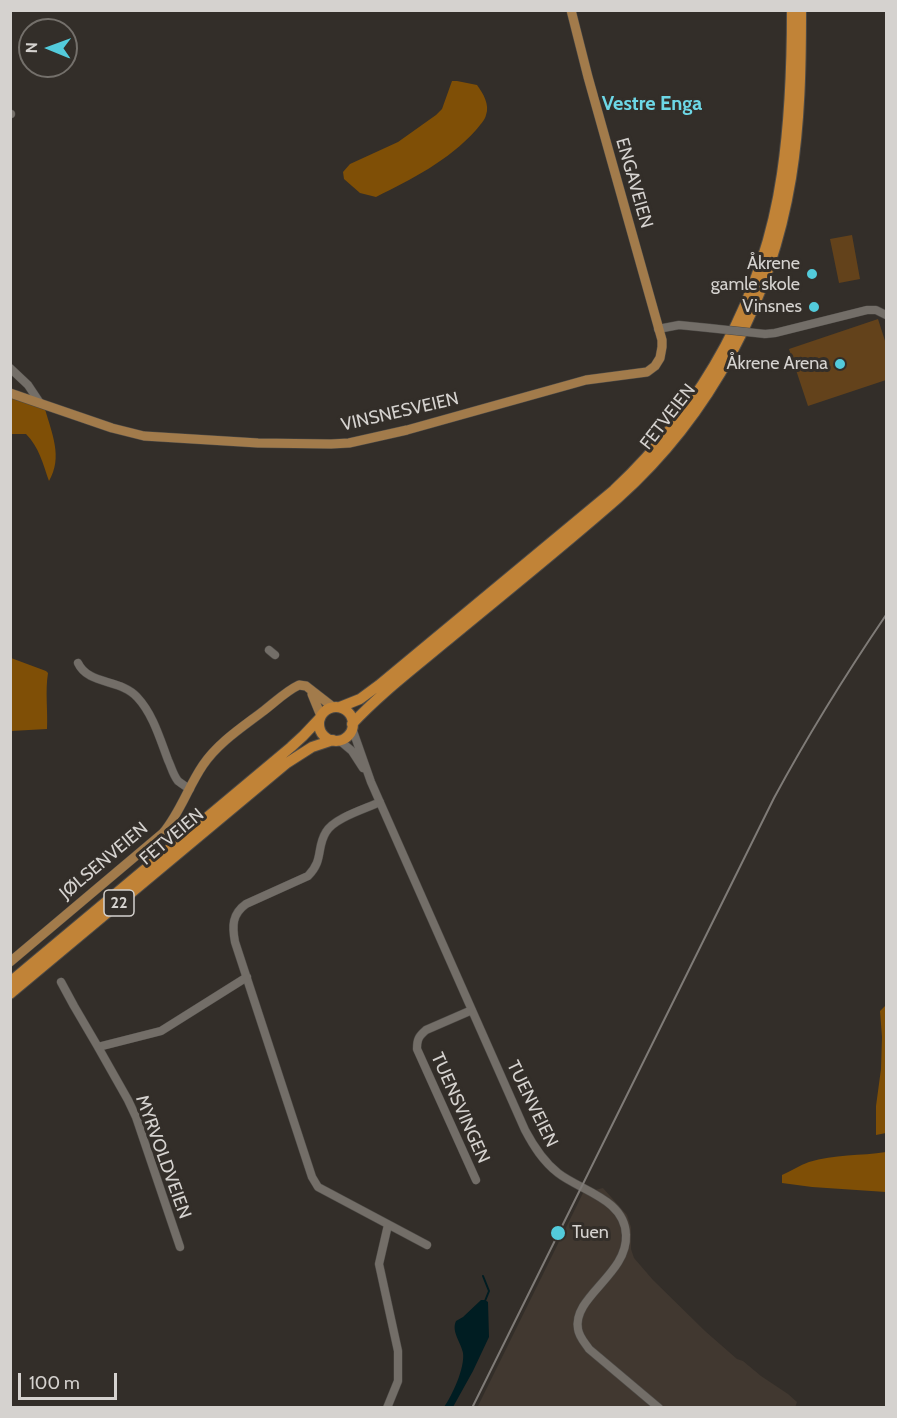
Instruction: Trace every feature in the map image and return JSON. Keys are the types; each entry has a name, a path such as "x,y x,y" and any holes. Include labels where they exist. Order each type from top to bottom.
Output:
{"highway":[{"name":"FETVEIEN","path":"337,707 360,699 379,685 614,490 670,429 707,378 731,337 745,307 773,220 788,130 792,10"},
{"name":"FETVEIEN","path":"352,726 385,692 588,524 646,471 686,425 720,375 753,310 768,269 784,210 791,177 796,131 801,10"},
{"name":"22","path":"320,717 326,710 337,707"},
{"path":"337,707 349,713 352,726"},
{"name":"FETVEIEN","path":"10,982 291,747 320,717"},
{"path":"320,717 321,732 328,739 336,740"},
{"name":"22","path":"336,740 347,736 352,726"},
{"name":"FETVEIEN","path":"10,994 287,763 312,747 336,740"}],"main road":[{"name":"ENGAVEIEN","path":"571,10 658,329"},
{"name":"VINSNESVEIEN","path":"10,393 112,428 144,436 258,443 349,443 407,430 586,380 647,372 658,363 662,353 662,340 658,329"},
{"name":"JØLSENVEIEN","path":"10,962 159,838 172,822 207,759 226,740 293,688 301,684 309,689"},
{"path":"309,689 337,707"},
{"path":"309,689 320,717"}],"street":[{"path":"658,329 679,325 765,334 867,310 876,310 886,315"},
{"path":"10,368 28,386 40,403"},
{"path":"78,663 81,670 89,675 121,685 138,698 149,715 174,774 190,789"},
{"name":"TUENVEIEN","path":"352,726 371,782 525,1130 542,1158 560,1175 611,1206 622,1218 626,1236 625,1249 610,1274 579,1313 578,1329 589,1349 659,1407"},
{"name":"TUENVEIEN","path":"336,740 352,751 371,782"},
{"path":"380,802 336,822 326,831 315,869 308,876 251,901 237,912 233,920 234,936 312,1177 318,1187 427,1245"},
{"path":"98,1047 161,1031 247,977"},
{"name":"MYRVOLDVEIEN","path":"61,982 136,1117 180,1247"},
{"name":"TUENSVINGEN","path":"472,1010 426,1030 417,1040 417,1049 476,1180"},
{"path":"387,1407 398,1381 398,1351 380,1264 388,1225"}],"shaded area":[{"path":"452,81 477,85 484,95 487,111 476,130 454,151 429,168 376,197 360,193 344,179 343,172 350,164 398,142 436,115 442,109"},
{"path":"852,235 860,279 839,283 830,239"},
{"name":"Åkrene Arena","path":"878,319 886,344 886,380 808,406 789,349"},
{"path":"11,395 45,409 56,454 49,481 40,456 26,434 11,434"},
{"path":"11,658 48,673 47,729 11,731"},
{"path":"886,1005 886,1133 876,1135 876,1106 881,1069 880,1011"},
{"path":"886,1152 886,1192 782,1183 782,1175 809,1162"},
{"name":"Tuen","path":"603,1188 627,1215 631,1227 631,1249 634,1258 653,1280 737,1359 743,1361 797,1402 795,1408 477,1408 583,1193"}],"water":[{"path":"481,1300 488,1302 489,1337 453,1407 444,1407 457,1382 463,1359 455,1329 456,1321"}],"waterway":[{"path":"483,1276 489,1291 485,1301"}],"railway":[{"path":"472,1408 774,798 828,705 886,615"}],"place":[{"name":"Åkrene gamle skole","path":"812,274"},
{"name":"Vinsnes","path":"814,307"},
{"name":"Åkrene Arena","path":"840,364"},
{"name":"Tuen","path":"558,1233"}],"district":[{"name":"Vestre Enga","path":"652,104"}]}
